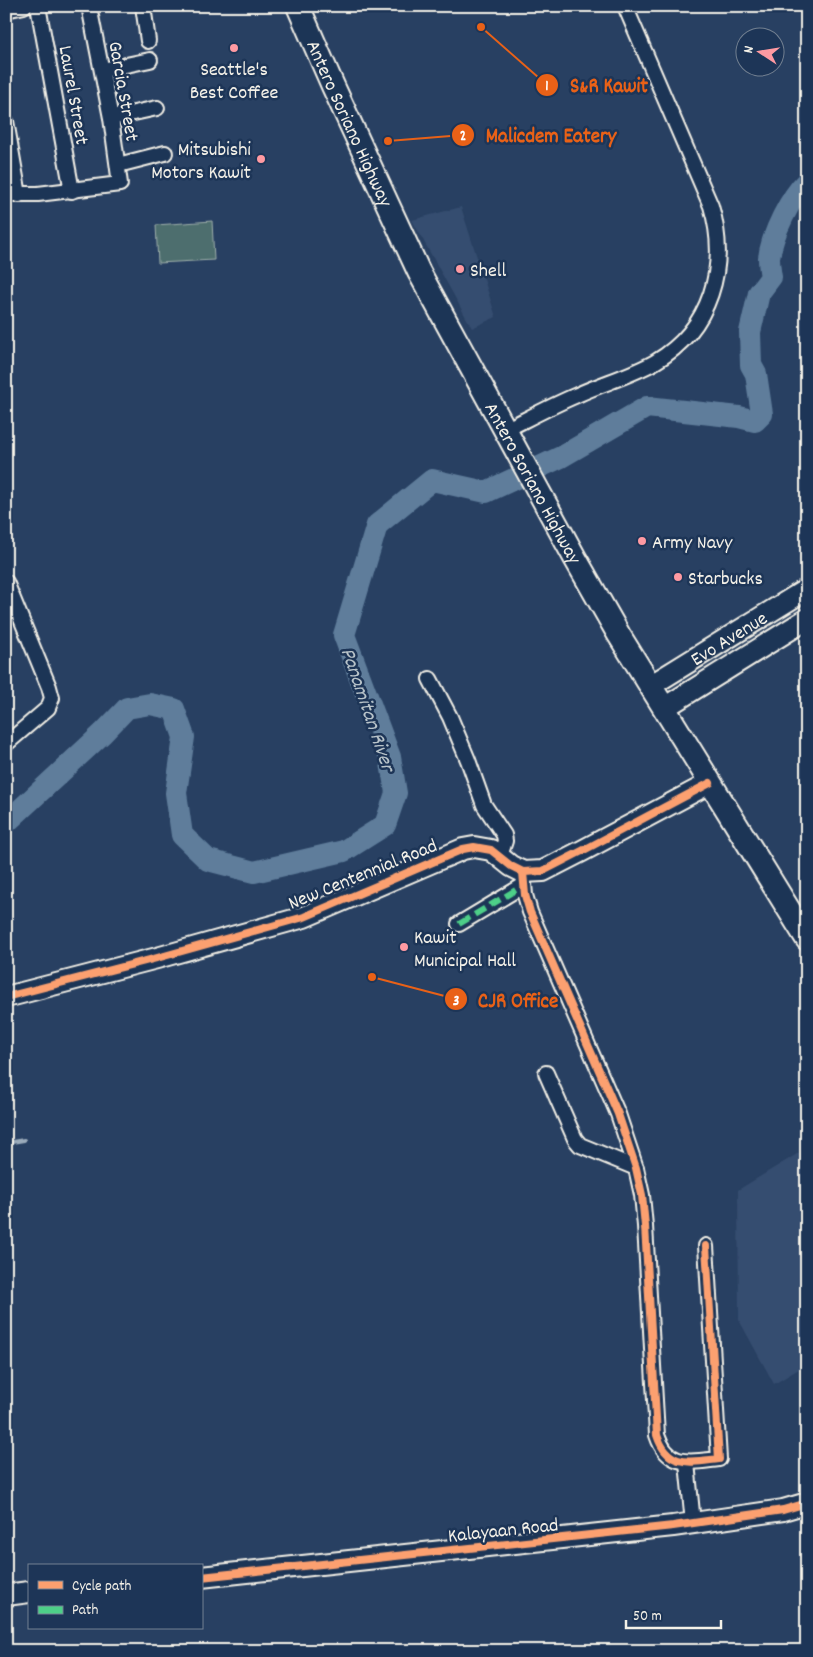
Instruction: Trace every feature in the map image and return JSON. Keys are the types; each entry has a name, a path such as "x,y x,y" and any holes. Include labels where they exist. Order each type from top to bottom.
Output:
{"main road":[{"name":"Antero Soriano Highway","path":"298,6 419,272 522,462 594,593 710,783 805,932"}],"street":[{"path":"6,10 24,6"},
{"name":"Laurel Street","path":"38,6 72,191"},
{"name":"Garcia Street","path":"72,191 120,184 111,118 89,6"},
{"path":"142,6 148,41"},
{"path":"505,430 569,398 627,375 663,357 681,342 693,328 702,313 714,284 719,248 711,206 625,6"},
{"path":"102,70 150,60"},
{"path":"111,118 157,108"},
{"path":"6,121 12,195 72,191"},
{"path":"118,165 165,153"},
{"path":"6,582 50,687 52,698 48,708 6,744"},
{"name":"Evo Avenue","path":"650,686 807,589"},
{"name":"Evo Avenue","path":"664,708 807,619"},
{"path":"430,679 465,752 484,805 504,835 500,856"},
{"path":"459,924 524,879 551,867 710,783"},
{"name":"New Centennial Road","path":"6,997 304,917 463,849 483,848 492,850 524,879"},
{"path":"524,879 525,895 530,912 618,1114 636,1168 642,1195 645,1226 657,1435 665,1452 672,1458 686,1462 720,1459 706,1246"},
{"path":"546,1073 575,1138 580,1145 636,1168"},
{"path":"686,1462 693,1523"},
{"name":"Kalayaan Road","path":"202,1577 693,1523 784,1510 807,1503"},
{"path":"6,1594 28,1592"}],"shaded area":[{"name":"Shell","path":"461,207 496,317 472,328 412,220"},
{"path":"807,1148 807,1364 774,1384 739,1320 738,1190"}],"green space":[{"path":"212,221 214,260 158,263 156,225"}],"waterway":[{"name":"Panamitan River","path":"6,823 103,733 127,708 150,704 174,709 184,737 176,793 182,835 208,860 254,872 344,851 385,825 396,793 390,757 344,635 377,525 432,480 486,492 561,457 647,407 739,417 755,421 762,414 756,374 751,365 750,332 759,293 771,277 769,258 774,238 788,207 807,181"},
{"path":"6,1143 24,1140"}],"marked path":[{"path":"459,924 524,885"}],"cycle path":[{"path":"6,997 304,917 463,849 474,847 491,850 511,866 523,872 543,871 710,783"},
{"path":"523,872 525,895 530,912 618,1114 636,1168 642,1195 645,1226 657,1435 667,1454 682,1461 690,1462 719,1459 706,1246"},
{"path":"202,1577 673,1526 783,1510 807,1503"}],"place":[{"name":"S&R Kawit","path":"481,27"},
{"name":"Seattle's Best Coffee","path":"234,48"},
{"name":"Malicdem Eatery","path":"388,141"},
{"name":"Mitsubishi Motors Kawit","path":"261,159"},
{"name":"Shell","path":"460,269"},
{"name":"Army Navy","path":"642,541"},
{"name":"Starbucks","path":"678,577"},
{"name":"Kawit Municipal Hall","path":"404,947"},
{"name":"CJR Office","path":"372,977"}]}
